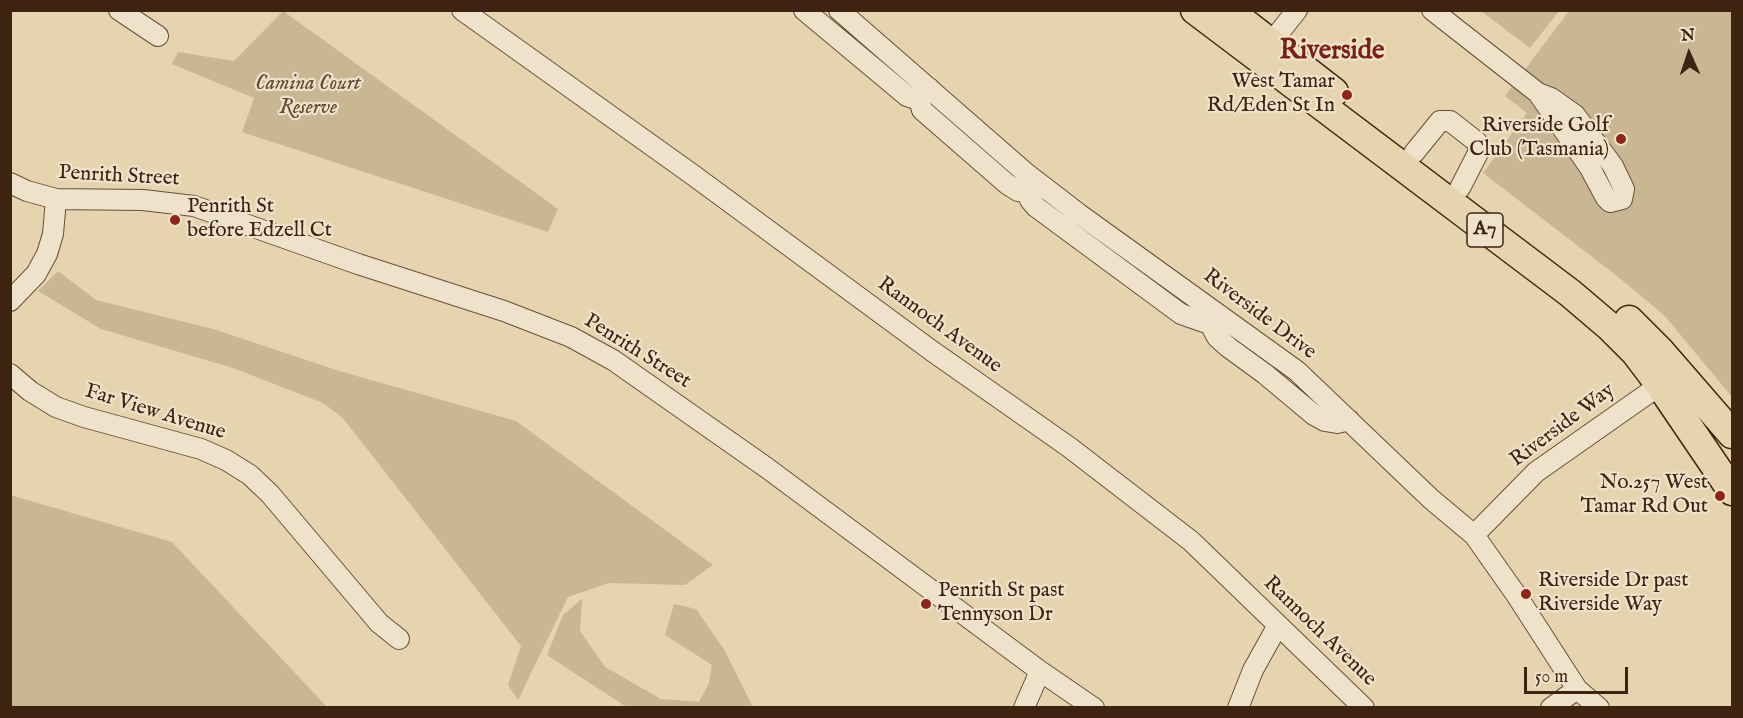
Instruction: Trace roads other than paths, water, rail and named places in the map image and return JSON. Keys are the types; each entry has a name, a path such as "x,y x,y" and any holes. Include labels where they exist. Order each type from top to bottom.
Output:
{"highway":[{"name":"A7","path":"1195,10 1570,293 1611,327 1635,352 1660,385 1732,491"},
{"name":"A7","path":"1228,10 1625,317 1660,351 1732,434"}],"street":[{"path":"119,10 158,36"},
{"name":"Rannoch Avenue","path":"462,10 693,175 897,326 1069,447 1191,541 1364,708"},
{"path":"804,10 907,96 924,94"},
{"name":"Riverside Drive","path":"839,10 924,94 1033,187 1214,319 1296,371 1431,499 1474,536 1517,596 1577,689 1599,708"},
{"path":"1271,43 1297,10"},
{"path":"1432,10 1538,93 1551,98 1575,115 1612,166 1624,189 1622,199 1610,202 1606,198 1590,168 1538,93"},
{"path":"1414,153 1440,121 1450,121 1477,142 1479,151 1460,188"},
{"name":"Penrith Street","path":"10,183 27,191 56,199 142,200 194,206 358,264 504,311 571,337 613,360 767,468 1040,671 1094,708"},
{"path":"10,301 36,274 47,254 56,199"},
{"name":"Far View Avenue","path":"10,374 30,391 56,407 201,449 226,460 250,475 270,494 379,623 399,639"},
{"name":"Riverside Way","path":"1474,536 1536,472 1660,385"},
{"path":"1238,708 1253,670 1278,625"},
{"path":"1024,708 1040,671"},
{"path":"1551,708 1577,689"}],"place":[{"name":"West Tamar Rd/Eden St In","path":"1347,95"},
{"name":"Riverside Golf Club (Tasmania)","path":"1621,139"},
{"name":"Penrith St before Edzell Ct","path":"175,220"},
{"name":"No.257 West Tamar Rd Out","path":"1720,496"},
{"name":"Riverside Dr past Riverside Way","path":"1526,594"},
{"name":"Penrith St past Tennyson Dr","path":"926,604"}],"district":[{"name":"Riverside","path":"1332,52"}],"park label":[{"name":"Camina Court Reserve","path":"308,97"}]}
